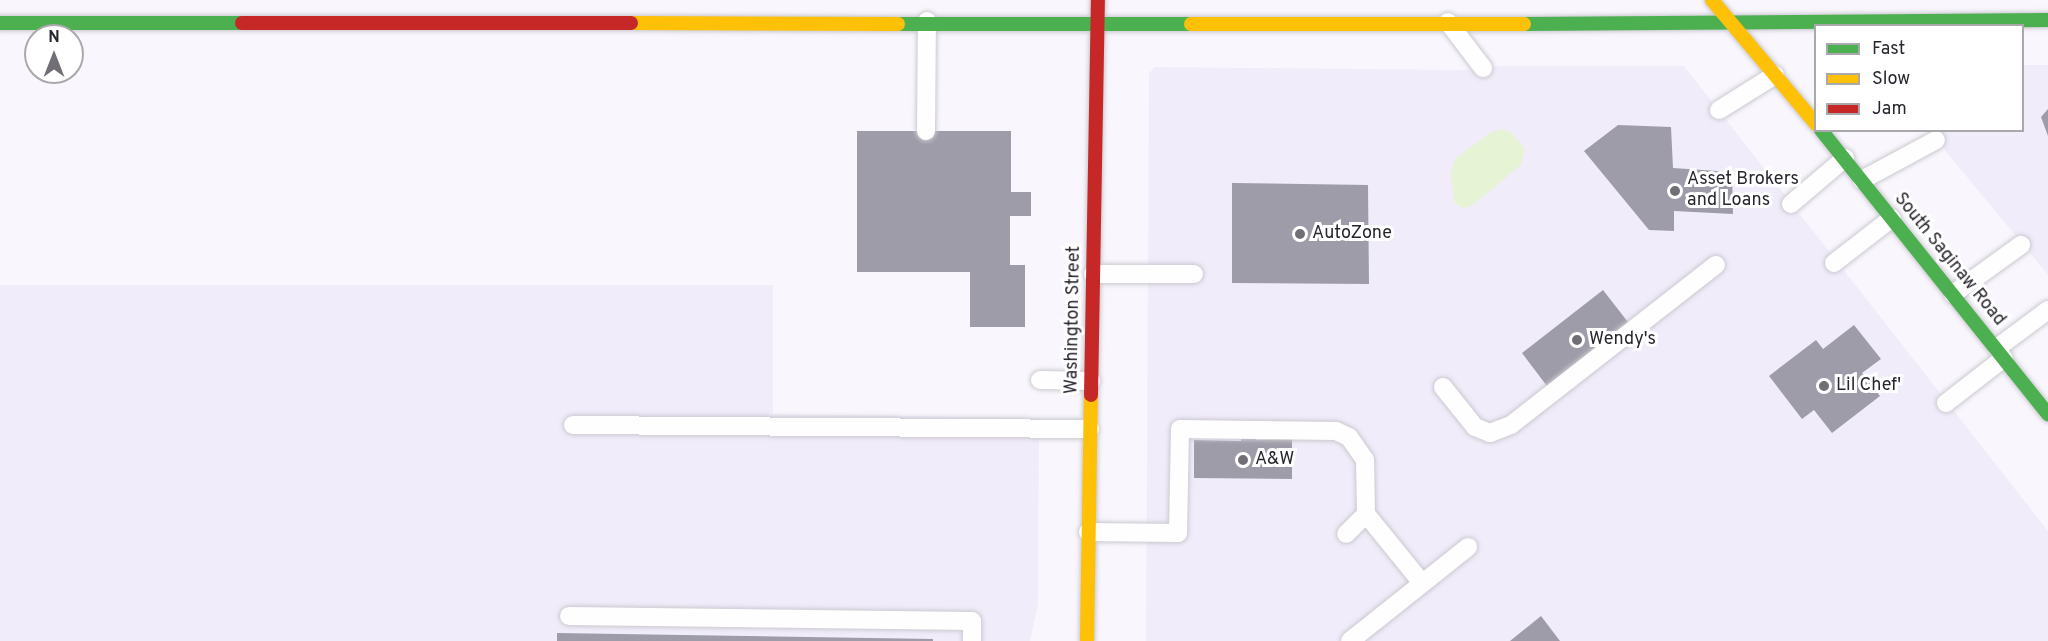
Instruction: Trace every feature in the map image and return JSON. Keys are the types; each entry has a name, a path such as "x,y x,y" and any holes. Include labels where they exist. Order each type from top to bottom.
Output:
{"street":[{"name":"Washington Street","path":"1087,641 1098,0"},
{"path":"1712,0 1814,123"},
{"path":"0,23 1098,21 1947,23 2048,20"},
{"name":"South Saginaw Road","path":"1823,132 2048,414"}],"lane":[{"path":"926,131 927,21"},
{"path":"1448,22 1483,68"},
{"path":"1719,110 1774,75"},
{"path":"1862,180 1936,140"},
{"path":"1791,204 1845,158"},
{"path":"1834,263 1892,218"},
{"path":"1953,294 2021,245"},
{"path":"1443,387 1475,427 1490,433 1511,425 1716,265"},
{"path":"1093,274 1194,274"},
{"path":"1946,403 2048,310"},
{"path":"1040,380 1091,381"},
{"path":"573,425 1090,429"},
{"path":"1088,532 1178,533 1180,429 1336,431 1357,445 1365,460 1366,514 1422,583"},
{"path":"1346,534 1366,514"},
{"path":"1350,641 1468,547"},
{"path":"569,616 972,621 972,641"}],"shaded area":[{"path":"2024,65 2048,65 2048,275 1930,132 2024,132"},
{"path":"1500,66 1684,66 2048,531 2048,641 1146,641 1149,73 1155,67 1464,70"},
{"path":"0,285 773,285 773,414 1039,418 1038,604 1030,641 0,641"}],"green space":[{"path":"1502,129 1511,132 1525,149 1521,165 1473,205 1464,208 1455,203 1450,173 1456,158 1491,132"}],"building":[{"path":"2048,109 2048,136 2041,117"},
{"name":"Asset Brokers and Loans","path":"1618,125 1671,127 1673,168 1732,172 1733,214 1674,211 1674,231 1649,230 1584,151"},
{"path":"857,131 1011,131 1011,192 1031,192 1031,216 1010,216 1010,265 1025,265 1025,327 970,327 970,272 857,272"},
{"name":"AutoZone","path":"1232,183 1368,185 1369,284 1232,283"},
{"name":"Wendy's","path":"1603,290 1631,326 1550,390 1522,353"},
{"name":"Lil Chef'","path":"1854,325 1881,359 1862,373 1880,396 1832,433 1814,410 1802,419 1769,376 1816,340 1823,349"},
{"name":"A&W","path":"1241,435 1256,435 1256,440 1292,439 1292,479 1194,478 1194,440 1241,441"},
{"path":"1541,616 1560,641 1510,641"},
{"path":"557,633 933,639 933,641 557,641"}],"traffic: fast":[{"path":"1524,24 2048,20"},
{"path":"0,23 242,23"},
{"path":"898,24 1191,24"},
{"path":"1823,132 2048,414"}],"traffic: slow":[{"path":"1712,0 1814,122"},
{"path":"631,23 898,24"},
{"path":"1191,24 1524,24"},
{"path":"1087,641 1091,395"}],"traffic: jam":[{"path":"1091,395 1098,0"},
{"path":"242,23 631,23"}],"place":[{"name":"Asset Brokers and Loans","path":"1675,191"},
{"name":"AutoZone","path":"1300,234"},
{"name":"Wendy's","path":"1577,340"},
{"name":"Lil Chef'","path":"1824,386"},
{"name":"A&W","path":"1243,460"}]}
